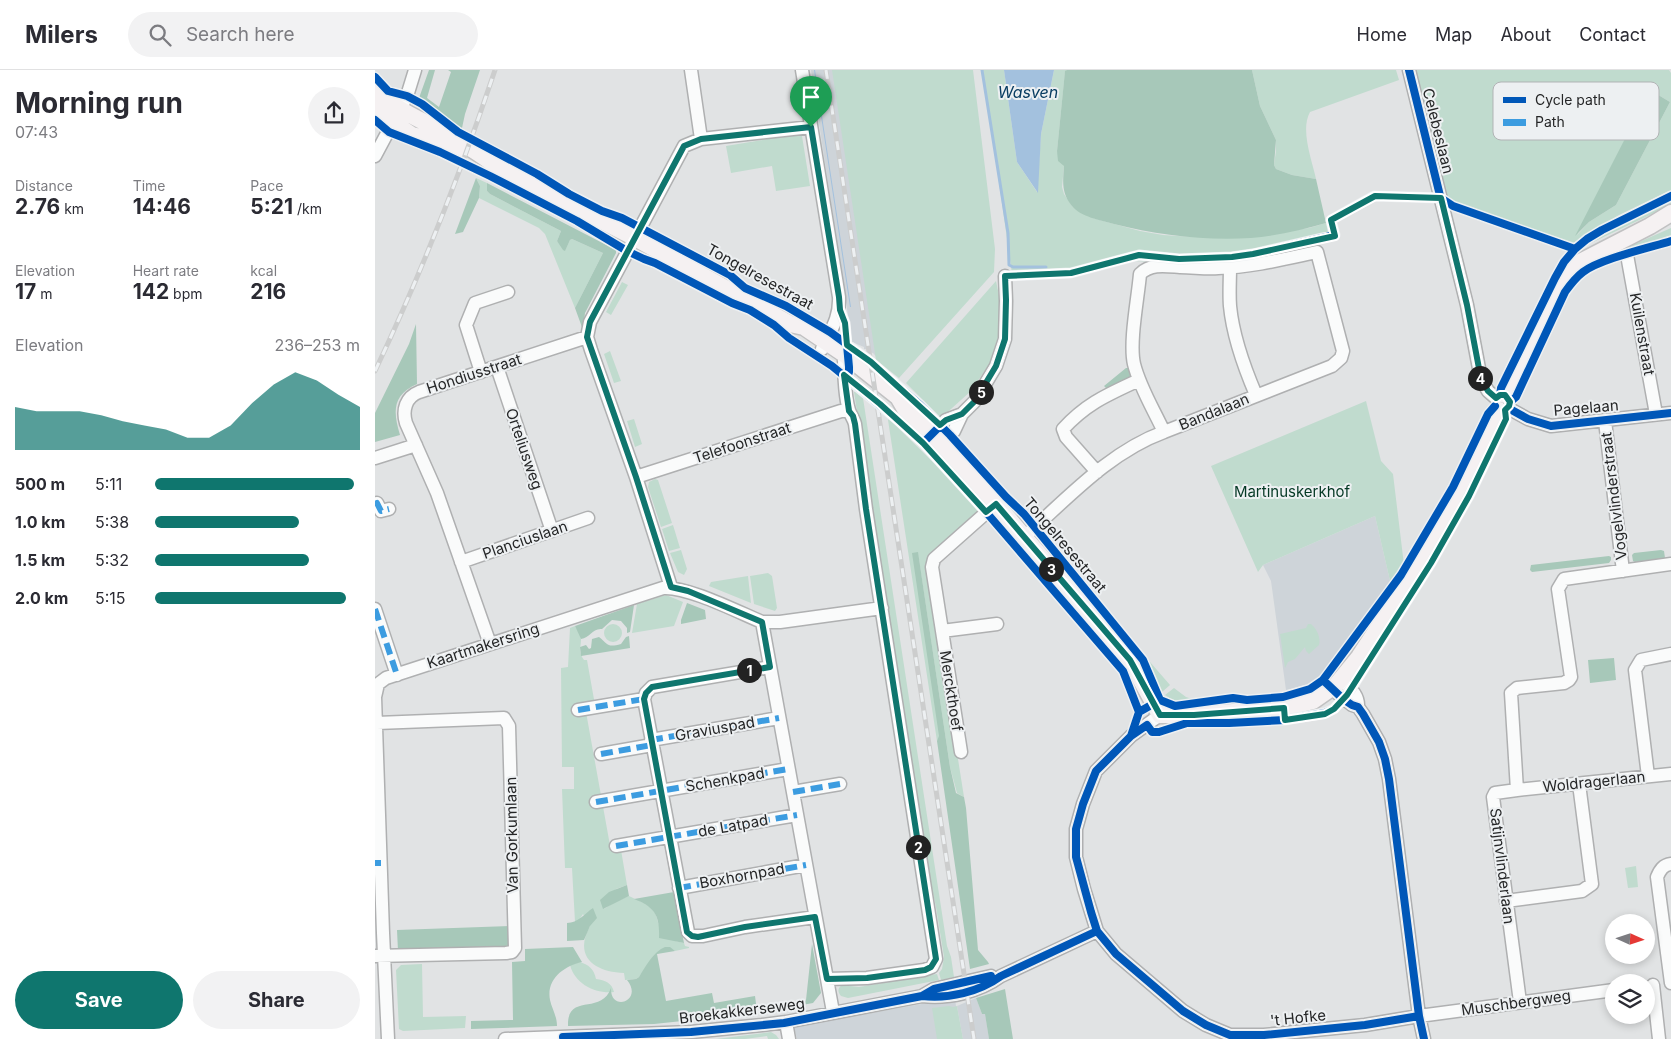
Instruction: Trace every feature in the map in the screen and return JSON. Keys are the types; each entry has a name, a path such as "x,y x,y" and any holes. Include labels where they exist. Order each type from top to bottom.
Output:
{"main road":[{"name":"Tongelresestraat","path":"375,89 412,135 432,140 481,164 497,167 635,238 791,324 801,336 824,345 843,359 894,403 905,409 996,504 1130,660 1160,715"},
{"name":"Tongelresestraat","path":"375,106 384,116 397,116"},
{"path":"1160,715 1194,715 1284,708 1313,701 1337,685 1359,657 1414,573 1502,403 1559,284 1568,272 1580,262 1671,213"},
{"path":"1649,226 1671,220"}],"street":[{"path":"375,156 407,96 415,70"},
{"path":"691,70 701,139"},
{"path":"802,70 839,297 840,310 824,345"},
{"name":"Celebeslaan","path":"1409,70 1467,305 1481,379 1488,391 1502,403"},
{"path":"811,127 701,139 684,146 590,322 587,337 636,477 671,587 688,591 762,622 780,622 882,608"},
{"name":"Bandalaan","path":"1317,252 1343,351 1341,358 1332,366 1165,432 1139,380 1134,362 1133,345 1140,274 1144,270 1156,265 1230,267 1265,263 1317,252"},
{"name":"Kuilenstraat","path":"1627,255 1656,414"},
{"path":"1230,267 1230,306 1235,336 1256,395"},
{"path":"936,440 946,420 962,414 975,401 996,366 1005,339 1005,276"},
{"path":"481,372 467,324 475,303 508,292"},
{"name":"Hondiusstraat","path":"416,445 404,416 409,398 419,392 587,337"},
{"path":"827,979 867,978 925,970 931,967 936,959 855,424 853,416 849,411 843,359"},
{"name":"Orteliusweg","path":"497,367 552,530"},
{"path":"1097,472 1066,436 1063,429 1074,416 1096,400 1139,380"},
{"name":"Pagelaan","path":"1502,403 1527,419 1551,426 1671,413"},
{"name":"Telefoonstraat","path":"636,477 841,411 849,411"},
{"name":"Vogelvlinderstraat","path":"1605,421 1623,571"},
{"path":"1024,537 1097,472 1129,448 1147,438 1165,432"},
{"path":"375,458 416,445 437,493 490,644"},
{"path":"375,504 377,503 381,511 389,509"},
{"name":"Merckthoef","path":"961,752 932,567 934,558 996,504"},
{"name":"Planciuslaan","path":"461,562 588,518"},
{"name":"Satijnvlinderlaan","path":"1520,1002 1505,901 1493,797 1495,793 1517,790 1511,693 1517,688 1564,683 1571,677 1558,589 1564,580 1671,564"},
{"name":"Kaartmakersring","path":"388,1039 379,956 377,723 375,690 377,684 397,674 671,587"},
{"path":"375,609 397,674"},
{"path":"762,622 833,1012"},
{"name":"Merckthoef","path":"942,631 997,624"},
{"path":"1648,776 1635,670 1641,660 1671,654"},
{"path":"770,667 652,687 646,693 644,699 687,932 692,936 703,936 745,927 815,917"},
{"path":"1337,685 1352,705 1357,706 1363,714 1379,742 1385,759 1419,1016 1424,1039"},
{"path":"578,710 644,699"},
{"name":"'t Hofke","path":"1160,715 1131,736 1097,771 1076,829 1076,857 1097,931 1116,954 1183,1011 1230,1037 1365,1025 1419,1016"},
{"name":"Van Gorkumlaan","path":"377,723 504,718 509,726 515,948 512,952 506,953 379,956"},
{"name":"Graviuspad","path":"601,754 652,742 779,718"},
{"name":"Schenkpad","path":"596,802 788,769"},
{"name":"Woldragerlaan","path":"1517,790 1671,774"},
{"path":"793,792 840,784"},
{"path":"1505,901 1582,891 1592,884 1579,784"},
{"name":"de Latpad","path":"616,846 797,815"},
{"path":"1655,985 1671,983 1657,877 1661,869 1671,864"},
{"name":"Boxhornpad","path":"679,888 806,865"},
{"name":"Broekakkerseweg","path":"505,1039 691,1032 786,1022 922,996 934,989 963,988 986,977 1001,976 1097,931"},
{"name":"Muschbergweg","path":"1419,1016 1605,991"},
{"path":"1655,1018 1659,1039"},
{"path":"786,1022 789,1039"}],"shaded area":[{"path":"811,70 840,70 884,365 873,353 852,342"},
{"path":"1375,516 1391,585 1320,677 1309,684 1286,690 1271,581 1263,565"},
{"path":"955,998 960,1039 797,1039 794,1027"},
{"path":"976,998 982,1014 985,1013 989,1039 963,1039 957,1006"}],"green space":[{"path":"429,70 435,70 427,98 439,107 451,72 448,70 480,70 462,128 442,116 419,98"},
{"path":"832,70 973,70 995,249 994,272 899,378 876,360"},
{"path":"983,70 1004,70 1017,162 1037,192 1041,134 1054,70 1067,70 1065,72 1057,151 1064,166 1062,187 1064,194 1073,207 1084,214 1140,231 1163,235 1231,238 1309,228 1326,223 1328,233 1311,239 1314,250 1248,262 1130,261 1120,257 1106,259 1062,272 1012,274"},
{"path":"1252,70 1396,70 1399,80 1310,112 1307,119 1306,136 1316,179 1292,175 1276,169 1274,165 1276,140 1260,106"},
{"path":"1252,70 1260,106 1276,140 1274,165 1276,169 1292,175 1316,179 1326,223 1270,236 1216,239 1131,228 1080,213 1072,206 1066,196 1063,187 1064,166 1058,161 1057,151 1065,71"},
{"path":"1415,70 1669,70 1671,73 1671,190 1619,215 1573,243 1564,243 1448,200","holes":["1493,82 1659,82 1659,95 1670,102 1659,123 1659,140 1650,140 1616,205 1589,222 1577,235 1625,140 1493,140"]},
{"path":"1659,95 1670,102 1659,123"},
{"path":"798,134 802,136 810,186 776,191 772,166 731,173 726,146"},
{"path":"1624,140 1650,140 1616,205 1589,222 1575,236"},
{"path":"476,178 487,183 487,191 490,194 561,231 557,241 565,250 572,239 603,253 575,308 545,234 539,228 479,198 480,186"},
{"path":"476,178 480,186 479,198 463,232 455,234"},
{"path":"487,183 616,250 585,313 583,330 575,308 603,253 572,239 565,251 563,250 557,241 561,231 490,194 487,191"},
{"path":"1671,198 1671,205 1591,243 1641,213"},
{"path":"1671,228 1671,235 1603,261 1603,258"},
{"path":"996,281 1001,305 998,337 990,363 971,391 941,418 906,383"},
{"path":"622,282 628,285 611,315 606,312"},
{"path":"416,324 417,384 403,393 397,405 396,419 400,435 375,442 375,413 409,344"},
{"path":"610,351 621,381 614,383 604,354"},
{"path":"1126,368 1130,368 1132,378 1108,390 1104,386"},
{"path":"856,391 863,398 947,946 954,977 941,980 939,973 942,969 944,957 926,861 854,392"},
{"name":"Martinuskerkhof","path":"1366,401 1381,461 1393,474 1404,565 1391,585 1375,516 1263,565 1258,572 1211,466"},
{"path":"634,419 642,444 635,447 627,421"},
{"path":"889,419 934,463 980,513 927,563 964,797 957,793 950,767 918,553 940,736 937,741"},
{"path":"655,479 658,480 672,523 661,527 648,487 649,482"},
{"path":"673,525 680,548 669,551 662,529"},
{"path":"1040,535 1066,569 1063,571 1033,540"},
{"path":"681,550 687,569 684,575 678,572 670,553"},
{"path":"1664,551 1665,558 1663,559 1633,561 1632,555 1634,553"},
{"path":"918,552 950,767 956,793 964,797 966,808 978,950 989,964 970,969 912,553"},
{"path":"1609,556 1611,560 1609,563 1532,572 1530,570 1531,565"},
{"path":"768,573 772,576 777,608 775,611 754,604 750,576"},
{"path":"748,576 751,603 709,586 711,582"},
{"path":"666,595 683,602 674,626 632,633 637,604"},
{"path":"687,603 705,610 706,619 681,624"},
{"path":"634,605 630,632 627,633 627,628 621,621 612,620 602,629 596,630 581,639 575,626"},
{"path":"613,624 619,627 622,633 619,639 613,642 607,639 604,633 607,627"},
{"path":"1308,624 1311,624 1317,631 1319,645 1309,654 1305,647 1295,659 1288,662 1285,668 1280,634 1306,628"},
{"path":"575,626 581,637 581,654 584,660 587,660 595,705 586,712 611,851 621,850 627,885 616,889 604,909 629,896 653,910 661,929 666,935 689,947 675,951 671,949 654,955 636,979 625,980 624,973 604,970 590,961 584,946 585,937 590,926 583,914 575,922 572,868 565,868 562,789 574,789 574,767 562,767 561,668 568,667 570,628"},
{"path":"629,636 630,648 581,656 580,647 586,645 589,649 591,648 592,639 599,637 608,645 613,646 621,644"},
{"path":"1144,655 1170,685 1162,692"},
{"path":"1614,658 1616,680 1590,683 1588,660"},
{"path":"1174,688 1186,697 1198,701 1181,702 1165,695"},
{"path":"1636,866 1638,887 1628,888 1625,868"},
{"path":"627,885 629,896 603,909 600,900 609,892"},
{"path":"674,892 684,943 659,938 655,913 647,905 634,899"},
{"path":"593,908 597,918 590,926 584,940 567,941 567,923 578,920"},
{"path":"510,926 510,944 508,946 398,951 397,930"},
{"path":"812,944 821,993 813,1003 802,1005 806,1000"},
{"path":"573,947 582,962 563,970 554,980 549,993 557,1026 471,1029 471,1021 513,1020 512,962 525,961 525,949"},
{"path":"670,947 675,951 657,954 666,1001 712,993 714,1003 755,996 757,1011 654,1024 568,1026 569,1016 573,1010 579,1006 600,1001 611,988 612,996 615,1000 620,1002 629,998 632,994 627,980 639,977 647,964 661,949"},
{"path":"580,962 591,968 596,979 610,984 614,992 593,989 576,978 570,965"},
{"path":"422,964 423,1017 466,1016 465,1028 403,1031 399,1029 396,970 401,965"},
{"path":"937,974 939,980 848,998 841,996 839,991 842,985 859,987"},
{"path":"1005,989 1013,1039 989,1039 985,1014 982,1014 976,998"},
{"path":"957,1006 963,1039 937,1039 932,1008"},
{"path":"771,1032 779,1039 768,1039 767,1036 745,1039 716,1039"}],"water":[{"path":"815,70 851,307 850,307"},
{"name":"Wasven","path":"1004,70 1054,70 1041,134 1038,193 1017,162"}],"waterway":[{"path":"982,70 1008,233 1009,265 1013,267 1046,267"}],"railway":[{"path":"375,371 439,222 495,70"},
{"path":"826,70 974,1039"}],"marked path":[{"path":"375,504 377,503 381,511 389,509"},
{"path":"375,609 397,675"},
{"path":"578,710 644,699"},
{"path":"651,740 779,718"},
{"path":"601,754 652,745"},
{"path":"596,802 788,769"},
{"path":"793,792 840,784"},
{"path":"616,846 797,815"},
{"path":"375,863 381,863"},
{"path":"679,888 806,865"}],"cycle path":[{"path":"1409,70 1467,305 1481,379 1488,391 1496,398"},
{"path":"375,77 388,91 407,96 422,104 458,132 537,174 569,194 602,211 622,218 730,275 745,288 786,306 830,332 867,359 920,405 1024,514 1143,660 1160,700"},
{"path":"375,120 389,132 440,152 490,176 577,221 627,251 750,310 832,366 923,443 986,512 1123,671 1139,712"},
{"path":"923,443 946,420 962,414 975,401 996,366 1005,339 1005,276 1071,273 1139,255 1179,259 1232,257 1253,254 1335,235 1331,220 1374,196 1441,198 1453,206 1575,249"},
{"path":"1500,395 1501,388 1555,278 1564,262 1575,249 1602,230 1671,196"},
{"path":"1510,402 1516,397 1565,292 1571,284 1591,267 1625,254 1671,241"},
{"path":"840,310 845,323 849,367 848,375 844,375"},
{"path":"1131,736 1139,712 1160,700 1175,706 1233,698 1247,700 1283,697 1310,689 1323,680 1401,575 1453,487 1488,414 1495,406"},
{"path":"1508,408 1528,419 1551,426 1671,413"},
{"path":"1419,1016 1365,1025 1264,1035 1230,1035 1206,1025 1183,1011 1116,954 1097,931 1076,857 1076,829 1083,804 1096,771 1131,736 1147,725 1152,732 1159,732 1187,723 1285,720 1325,713 1334,709 1351,689 1431,563 1469,496 1506,419 1505,410"},
{"path":"1323,680 1343,699 1358,707 1379,742 1385,759 1419,1016 1424,1039"},
{"path":"563,1037 691,1032 784,1023 922,996 953,995 983,986 1097,931"},
{"path":"922,996 934,989 991,976"}],"route":[{"path":"811,127 840,310 845,323 847,345 871,362 940,425 946,420 962,414 975,401 996,366 1005,339 1005,276 1071,273 1139,255 1179,259 1232,257 1318,240 1335,236 1331,220 1375,196 1441,198 1467,305 1481,379 1493,396 1496,398 1500,395 1505,395 1509,398 1510,402 1505,410 1506,419 1469,496 1431,563 1351,689 1334,709 1325,714 1285,720 1284,708 1194,715 1160,715 1130,660 996,504 986,512 923,443 880,404 844,375 849,411 853,416 855,424 866,509 936,959 931,967 925,970 867,978 827,979 815,917 745,927 698,937 692,936 687,932 644,699 646,693 652,687 770,667 762,622 688,591 671,587 636,477 587,337 590,322 684,146 701,139 811,127"}]}
